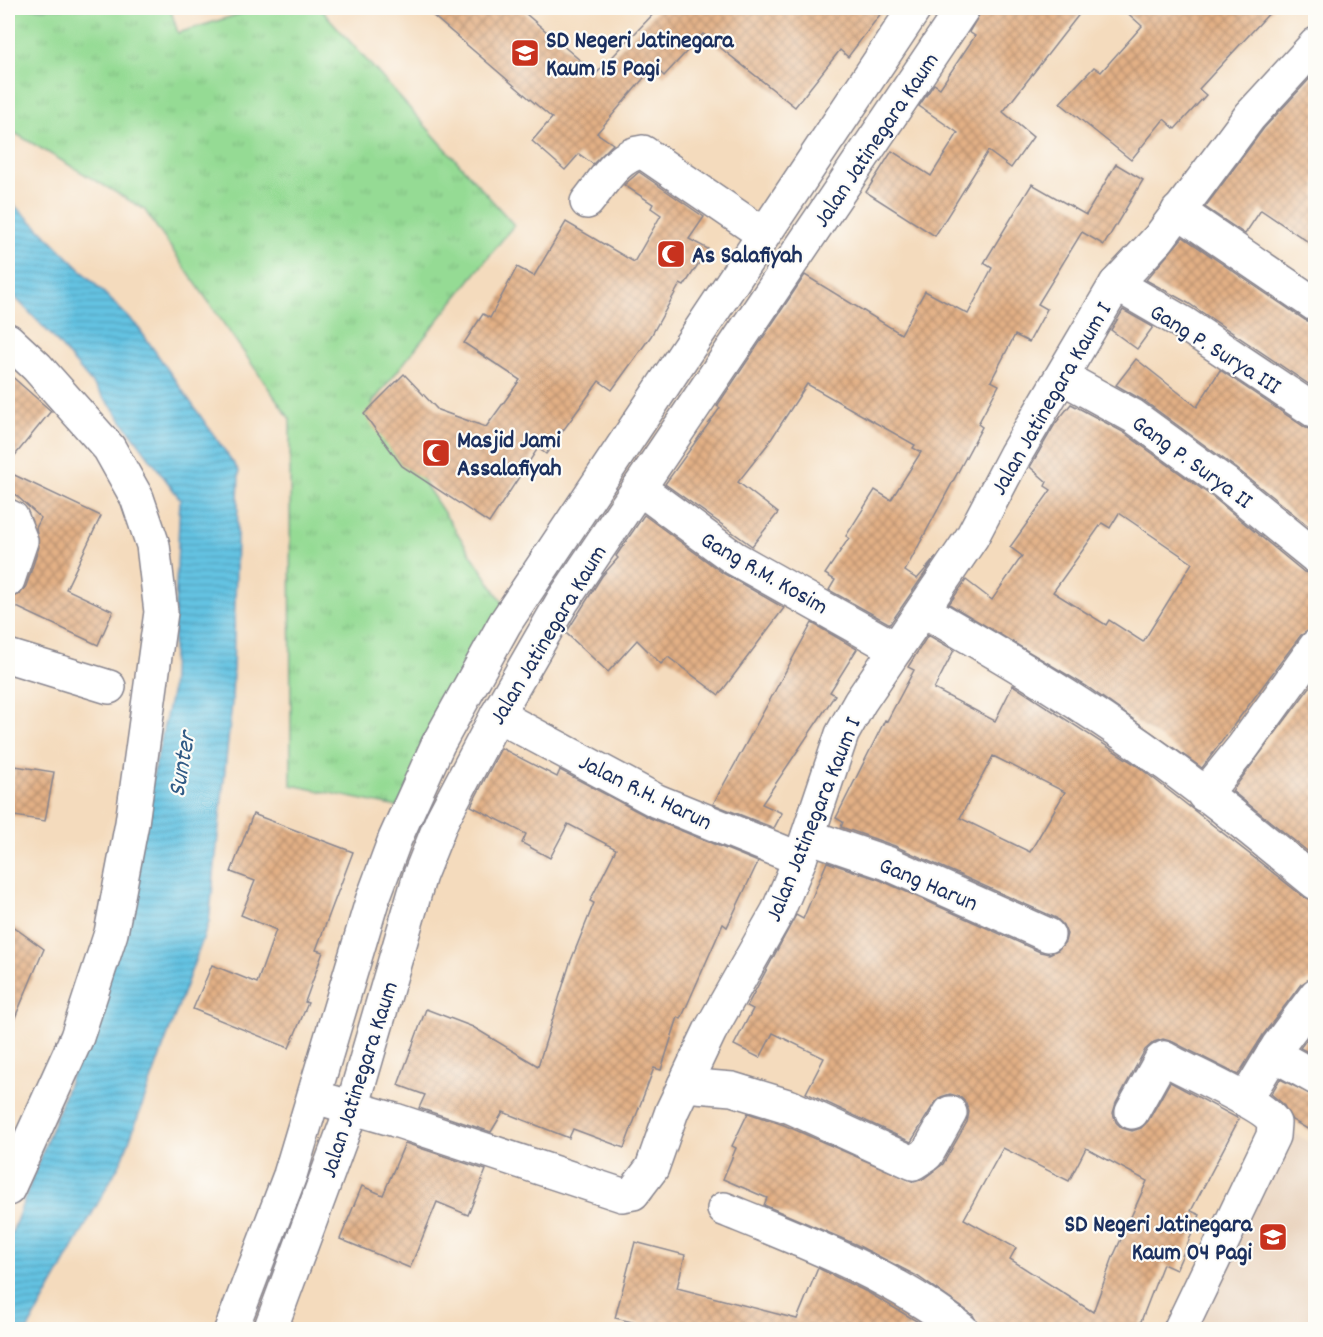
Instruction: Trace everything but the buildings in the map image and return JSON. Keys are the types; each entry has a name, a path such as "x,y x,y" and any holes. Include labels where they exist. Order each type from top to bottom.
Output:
{"street":[{"name":"Jalan Jatinegara Kaum","path":"231,1329 290,1176 372,901 395,838 438,744 505,623 915,8"},
{"name":"Jalan Jatinegara Kaum","path":"270,1329 352,1108 420,875 442,820 497,715 562,602 963,8"},
{"name":"Jalan Jatinegara Kaum I","path":"315,1097 622,1195 633,1193 652,1168 672,1111 684,1085 737,980 778,911 804,848 842,734 972,537 1015,455 1116,284 1159,238 1250,116 1316,44"},
{"path":"587,202 618,163 634,153 643,152 764,234"},
{"path":"1178,211 1316,305"},
{"name":"Gang P. Surya III","path":"1116,284 1183,323 1316,412"},
{"path":"8,340 37,367 108,448 137,498 153,545 161,612 134,812 111,933 77,1037 8,1189"},
{"name":"Gang P. Surya II","path":"1062,377 1133,416 1225,483 1316,557"},
{"name":"Gang R.M. Kosim","path":"639,488 734,558 896,649"},
{"path":"8,580 21,541 10,517"},
{"path":"923,610 1029,672 1117,729 1316,883"},
{"path":"1204,795 1243,747 1316,646"},
{"path":"8,656 109,687"},
{"name":"Jalan R.H. Harun","path":"497,715 657,801 804,848"},
{"name":"Gang Harun","path":"804,848 887,863 1048,935"},
{"path":"1256,1107 1273,1054 1316,995"},
{"path":"1273,1054 1316,1078"},
{"path":"1132,1112 1164,1058 1273,1118 1275,1130 1180,1329"},
{"path":"684,1085 732,1089 791,1107 913,1163 927,1154 950,1113"},
{"path":"724,1209 858,1268 913,1297 962,1329"}],"shaded area":[{"name":"SD Negeri Jatinegara Kaum 04 Pagi","path":"1283,1128 1315,1144 1315,1329 1184,1330"}],"green space":[{"path":"8,8 170,8 178,33 259,8 320,8 514,225 372,403 509,612 397,807 291,785 290,419 144,209 8,129"}],"water":[{"name":"Sunter","path":"8,200 138,327 239,471 232,703 209,922 123,1158 28,1329 8,1329 8,1243 109,976 171,694 180,499 111,406 52,336 8,290"}],"place":[{"name":"SD Negeri Jatinegara Kaum 15 Pagi","path":"525,53"},
{"name":"As Salafiyah","path":"671,254"},
{"name":"Masjid Jami Assalafiyah","path":"436,453"},
{"name":"SD Negeri Jatinegara Kaum 04 Pagi","path":"1273,1237"}]}
